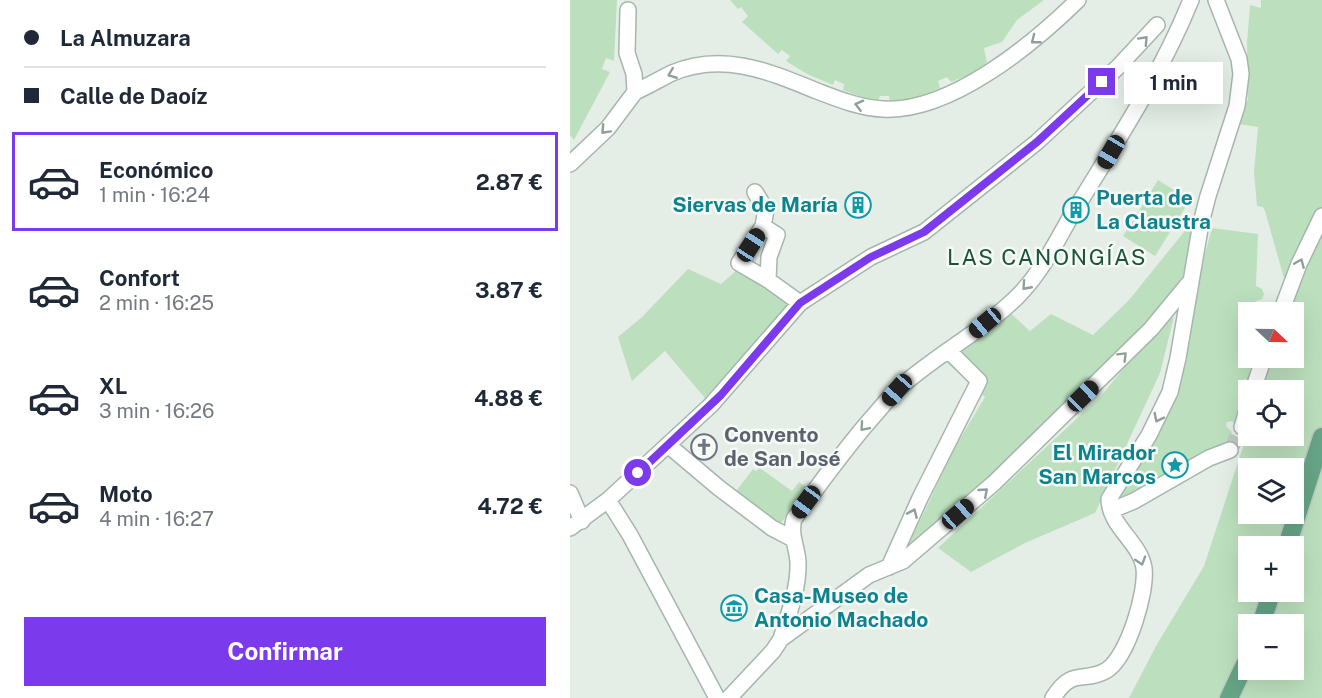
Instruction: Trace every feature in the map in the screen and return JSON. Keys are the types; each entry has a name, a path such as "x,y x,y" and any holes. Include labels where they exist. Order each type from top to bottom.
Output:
{"main road":[{"path":"1290,536 1322,437"},
{"path":"1229,698 1238,679"}],"street":[{"path":"570,164 608,128 635,92 674,72 697,66 736,64 761,69 853,104 884,109 915,105 948,94 998,67 1043,34 1078,0"},
{"path":"777,645 797,578 798,554 792,530 794,519 843,451 897,390 1016,298 1043,267 1176,39 1191,0"},
{"path":"1053,698 1068,681 1075,677 1095,675 1110,667 1120,655 1132,629 1144,579 1139,552 1117,521 1109,498 1149,435 1170,392 1201,223 1240,92 1239,59 1216,0"},
{"path":"628,10 627,53 634,74 635,92"},
{"path":"570,493 576,525 608,500 721,395 800,303 871,257 924,232 1037,142 1118,67 1157,25"},
{"path":"755,192 766,210 763,226 739,264 768,280 800,303"},
{"path":"1285,302 1299,264 1322,216"},
{"path":"763,226 777,235 769,257 768,280"},
{"path":"729,698 777,645 869,575 903,561 994,483 1151,329 1191,281"},
{"path":"889,567 920,498 979,381 949,351"},
{"path":"668,445 777,532 793,539"},
{"path":"1112,510 1134,501 1209,458 1230,450"},
{"path":"608,500 630,535 717,698"}],"green space":[{"path":"570,0 617,0 614,61 606,58 602,69 610,72 574,140 570,135"},
{"path":"730,0 1044,0 1017,20 1002,42 984,48 987,63 975,72 951,82 947,77 938,81 940,88 907,102 890,103 889,96 880,96 877,103 843,90 844,84 835,80 833,85 807,74 786,61 790,56 782,50 778,54 742,22 748,16 741,7 738,9"},
{"path":"1261,0 1322,0 1322,698 1129,698 1156,646 1204,566 1238,462 1238,524 1304,524 1304,458 1239,458 1243,446 1304,446 1304,380 1265,380 1269,368 1304,368 1304,302 1291,302 1265,211 1263,207 1257,206 1254,172 1258,127 1239,124 1248,99 1247,43 1250,5 1261,8"},
{"path":"1158,180 1190,200 1155,256 1123,236"},
{"path":"1196,217 1188,278 1132,345 982,490 908,546 954,449 985,397 945,361 1008,311 1030,331 1051,314 1093,335 1129,300"},
{"path":"1212,228 1258,234 1256,286 1262,289 1264,294 1262,299 1254,302 1238,302 1238,368 1250,368 1249,380 1238,380 1238,425 1231,421 1227,422 1226,426 1232,432 1223,445 1126,496 1122,496 1121,489 1160,430 1175,402 1186,361 1199,276"},
{"path":"739,268 789,304 705,398 665,351 632,381 618,337 642,317 688,269 721,284"},
{"path":"1174,317 1160,373 1095,513 1025,543 971,572 938,548 1101,396 1159,325"},
{"path":"760,468 792,491 799,482 807,488 778,527 734,494 753,469 756,471"}],"tunnel":[{"path":"1230,450 1238,435"}],"place":[{"name":"Siervas de María","path":"858,205"},
{"name":"Puerta de La Claustra","path":"1076,210"},
{"name":"Convento de San José","path":"704,447"},
{"name":"El Mirador San Marcos","path":"1175,465"},
{"name":"Casa-Museo de Antonio Machado","path":"734,608"}],"district":[{"name":"LAS CANONGÍAS","path":"1047,257"}],"route":[{"path":"638,473 710,407 800,303 871,257 924,232 1037,142 1102,82"}]}
